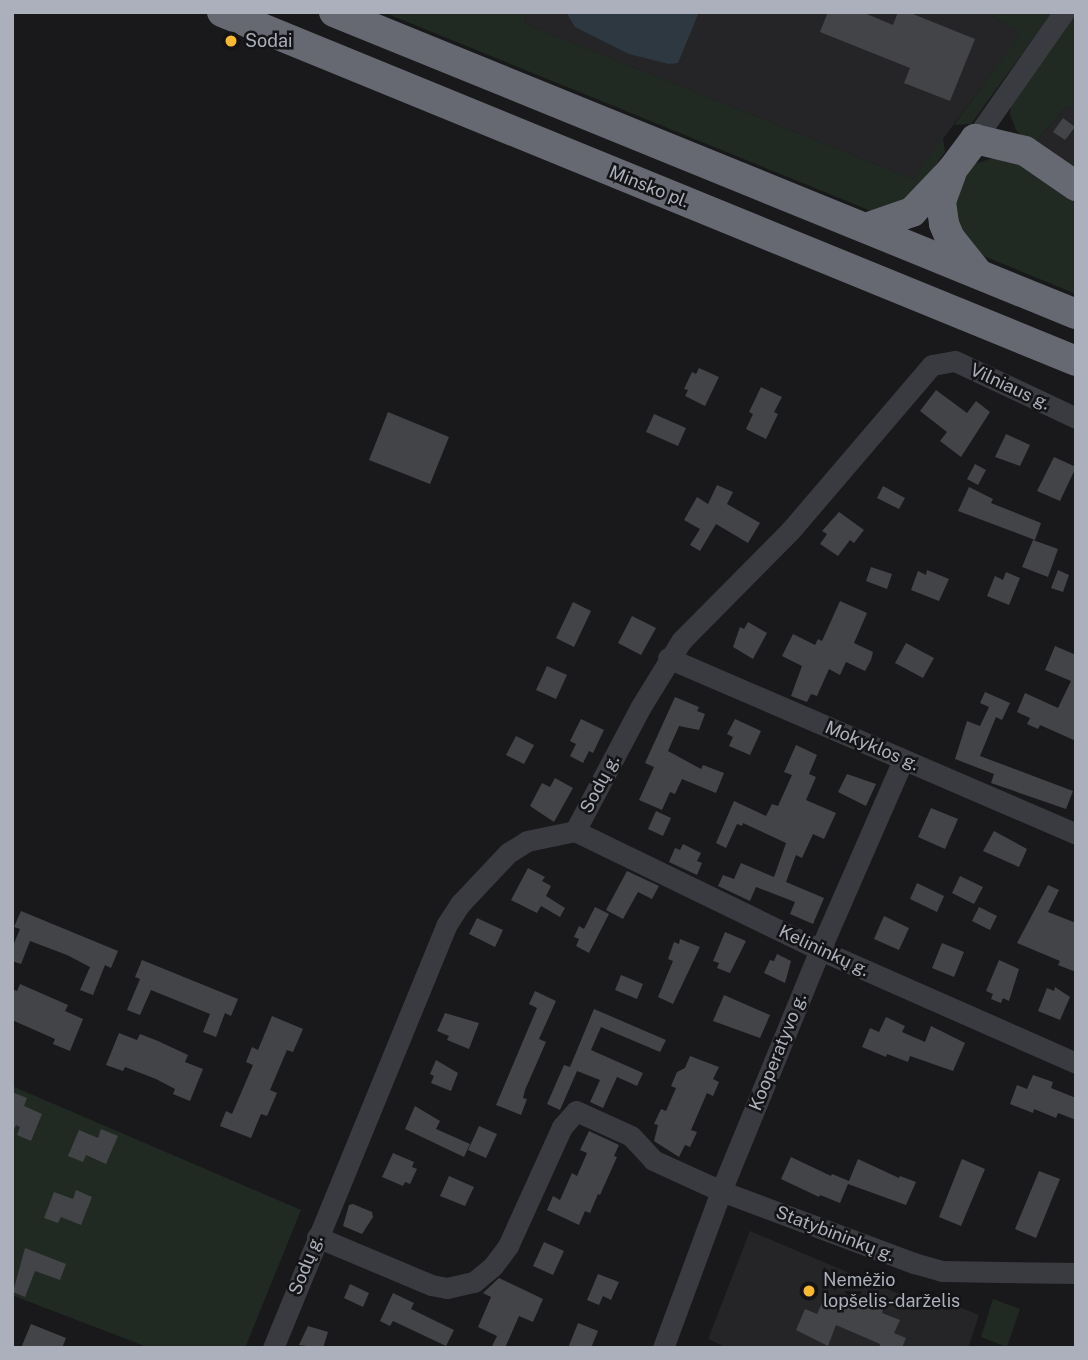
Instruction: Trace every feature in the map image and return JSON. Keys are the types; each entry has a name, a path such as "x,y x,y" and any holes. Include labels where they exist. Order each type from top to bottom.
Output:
{"highway":[{"name":"Minsko pl.","path":"222,12 1076,360"},
{"path":"334,12 1076,314"},
{"path":"866,228 912,212 953,170 975,139 1024,151 1076,186"},
{"path":"953,170 941,202 944,224 950,238 979,274"}],"street":[{"path":"975,139 1063,13"},
{"name":"Vilniaus g.","path":"944,360 955,361 1076,418"},
{"name":"Sodų g.","path":"273,1348 447,924 460,904 508,853 527,841 575,831 668,658 681,641 790,531 926,371 944,360"},
{"name":"Mokyklos g.","path":"668,658 1076,834"},
{"name":"Kooperatyvo g.","path":"663,1348 722,1191 820,950 904,760"},
{"name":"Kelininkų g.","path":"575,831 820,950 1076,1063"},
{"name":"Statybininkų g.","path":"317,1237 431,1285 461,1287 474,1282 493,1266 508,1247 562,1128 576,1111 631,1136 653,1160 722,1191 905,1260 942,1271 1076,1273"}],"shaded area":[{"path":"383,12 528,12 524,23 913,179 943,138 945,152 906,206 871,211"},
{"path":"528,12 985,12 1022,33 913,179 524,23"},
{"path":"566,12 699,12 678,63 669,64 629,54 575,27"},
{"path":"985,12 1051,14 971,124 954,125 1021,33"},
{"path":"1072,15 1076,17 1076,112 1067,106 1032,146 1016,130 1010,114 1011,102"},
{"path":"1067,106 1076,112 1076,176 1032,146"},
{"path":"1000,156 1034,167 1076,201 1076,294 979,254 964,243 950,193 967,166"},
{"path":"12,1086 301,1210 245,1348 150,1348 14,1296 12,1299"},
{"name":"Nemėžio lopšelis-darželis","path":"750,1231 937,1310 951,1304 979,1315 968,1348 728,1348 708,1339"},
{"path":"993,1299 1020,1309 1007,1347 981,1337"}],"building":[{"path":"828,12 862,12 893,25 898,12 908,12 975,39 950,101 904,83 910,68 820,32"},
{"path":"1063,118 1075,127 1065,140 1053,132"},
{"path":"699,368 719,377 705,406 685,396 688,390 684,389 692,372 696,374"},
{"path":"761,387 782,397 774,412 778,414 766,439 746,429 753,414 749,412"},
{"path":"936,390 967,413 976,401 990,412 961,457 940,441 947,432 920,411"},
{"path":"388,412 449,437 430,484 369,460"},
{"path":"654,414 686,428 678,446 646,432"},
{"path":"1006,434 1030,445 1020,466 995,457"},
{"path":"1054,457 1076,467 1060,501 1037,491"},
{"path":"975,464 986,470 978,485 967,479"},
{"path":"717,485 733,492 727,504 760,523 748,543 716,524 700,551 690,545 700,529 684,520 697,497 708,504"},
{"path":"883,486 905,498 899,509 877,498"},
{"path":"969,487 993,499 991,503 1041,523 1035,540 958,511"},
{"path":"839,512 864,530 854,543 850,540 838,556 820,544 827,534 822,531"},
{"path":"1033,540 1058,549 1048,577 1022,567"},
{"path":"871,567 892,574 887,589 866,581"},
{"path":"927,570 949,579 939,601 911,590 918,571 926,575"},
{"path":"1058,570 1069,575 1063,592 1051,588"},
{"path":"1006,572 1020,578 1009,605 987,596 995,576 1003,580"},
{"path":"840,601 867,613 854,643 873,652 871,660 865,671 846,662 840,675 829,669 817,696 811,694 807,702 791,696 802,666 782,656 793,634 815,645 818,639 822,641"},
{"path":"573,602 591,611 574,647 556,638"},
{"path":"632,616 656,628 641,655 618,643"},
{"path":"748,622 767,633 753,659 733,647 740,627 744,629"},
{"path":"906,643 934,658 923,678 895,663"},
{"path":"1055,646 1076,655 1076,741 1040,725 1038,729 1027,724 1030,718 1017,712 1025,693 1058,708 1071,681 1045,670"},
{"path":"547,666 567,675 556,699 536,690"},
{"path":"985,692 1010,703 1002,720 996,717 980,756 1073,791 1066,809 991,783 994,774 955,759 967,721 980,726 989,707 980,703"},
{"path":"675,697 699,707 697,711 705,714 699,730 679,726 668,751 701,769 703,765 724,773 716,793 682,779 675,794 670,792 662,810 639,800 654,767 645,763"},
{"path":"581,719 604,730 593,753 589,751 583,763 570,756 576,744 570,741"},
{"path":"735,719 761,731 750,755 729,746 733,737 727,734"},
{"path":"516,736 534,745 524,764 506,755"},
{"path":"796,745 817,755 809,774 816,777 806,800 836,813 824,839 813,834 802,858 796,855 786,882 824,898 813,924 790,914 795,902 756,887 750,901 718,886 723,875 734,879 741,863 774,877 786,843 743,823 742,826 737,824 726,848 716,843 734,801 766,816 772,804 778,806 792,775 784,772"},
{"path":"847,774 876,784 866,806 838,792"},
{"path":"555,778 573,788 554,822 530,806 542,783 550,787"},
{"path":"931,808 958,819 945,849 918,837"},
{"path":"656,811 671,818 663,836 648,829"},
{"path":"994,831 1027,849 1019,867 983,851"},
{"path":"683,844 701,853 697,861 702,863 697,875 669,862 675,848 680,850"},
{"path":"528,868 545,877 542,881 551,886 546,896 565,908 560,917 541,906 537,913 511,900"},
{"path":"627,871 659,886 652,899 638,892 623,919 606,910"},
{"path":"960,876 983,887 974,904 952,893"},
{"path":"917,883 944,896 937,912 910,899"},
{"path":"1048,885 1059,890 1048,912 1076,923 1076,972 1058,965 1060,961 1017,943"},
{"path":"595,907 609,914 589,953 576,946 579,939 574,937 579,926 584,929"},
{"path":"979,907 997,916 990,930 972,921"},
{"path":"21,911 118,951 111,968 105,965 93,995 80,990 90,967 67,955 30,941 21,964 12,961 12,948 20,929 14,927"},
{"path":"884,916 909,928 899,950 874,939"},
{"path":"477,918 503,930 495,947 469,934"},
{"path":"725,932 746,941 730,973 717,968 719,963 713,961"},
{"path":"680,939 700,947 673,1004 658,997 673,961 668,959 674,942 679,944"},
{"path":"942,943 964,952 954,977 932,968"},
{"path":"777,954 791,961 785,983 764,973 770,960 774,961"},
{"path":"142,960 238,999 231,1016 225,1013 216,1037 203,1032 210,1014 151,990 140,1015 127,1010 140,979 135,977"},
{"path":"999,960 1019,969 1009,1001 1003,998 1001,1003 991,999 993,994 986,991"},
{"path":"621,975 643,984 637,999 615,990"},
{"path":"20,984 68,1005 65,1011 83,1019 70,1051 53,1044 55,1039 12,1020 12,989 17,991"},
{"path":"1055,987 1070,997 1060,1020 1038,1011 1047,988 1054,991"},
{"path":"535,991 556,1001 539,1039 546,1042 525,1090 523,1098 527,1099 521,1115 496,1105 537,1008 529,1004"},
{"path":"724,995 770,1015 760,1038 713,1021"},
{"path":"594,1009 666,1040 660,1052 601,1027 591,1050 643,1073 637,1086 617,1077 603,1108 590,1102 600,1080 577,1071 560,1110 547,1104 564,1065 570,1067"},
{"path":"445,1013 479,1023 469,1049 447,1040 449,1036 437,1031"},
{"path":"272,1016 303,1029 293,1052 287,1050 270,1090 277,1093 267,1116 261,1114 251,1138 220,1126 226,1111 232,1114 253,1065 246,1062 252,1047 258,1050"},
{"path":"886,1017 905,1026 902,1032 925,1042 931,1026 965,1043 953,1071 910,1056 908,1062 887,1054 886,1057 862,1047 870,1028 879,1032"},
{"path":"119,1033 137,1040 140,1034 158,1041 188,1055 185,1062 203,1069 190,1101 173,1094 175,1089 156,1079 125,1067 123,1071 106,1065"},
{"path":"690,1056 719,1067 713,1079 719,1082 713,1096 707,1093 691,1130 697,1132 690,1147 685,1145 679,1157 654,1141 658,1125 654,1124 661,1109 666,1111 676,1088 671,1086 677,1072 685,1068"},
{"path":"436,1060 458,1073 451,1091 431,1083 434,1076 430,1074"},
{"path":"1033,1075 1053,1082 1051,1088 1076,1098 1076,1120 1058,1113 1056,1118 1034,1109 1033,1113 1010,1104 1017,1085 1027,1089"},
{"path":"12,1092 27,1098 24,1106 42,1114 31,1141 17,1135 20,1127 16,1125 12,1134"},
{"path":"415,1106 440,1121 436,1129 470,1144 464,1157 405,1129"},
{"path":"479,1126 497,1134 486,1158 468,1150"},
{"path":"101,1129 118,1136 106,1164 86,1155 83,1162 68,1156 79,1130 98,1138"},
{"path":"589,1131 619,1145 614,1156 617,1157 600,1195 598,1194 590,1213 585,1211 579,1225 547,1210 553,1196 560,1200 572,1173 577,1176 587,1153 580,1150"},
{"path":"393,1153 414,1162 412,1167 417,1169 410,1184 405,1182 403,1186 382,1177"},
{"path":"791,1157 831,1176 832,1174 849,1181 858,1159 899,1178 900,1176 916,1182 906,1205 848,1184 840,1203 820,1195 819,1197 781,1179"},
{"path":"962,1159 985,1169 961,1226 939,1217"},
{"path":"1039,1171 1060,1179 1036,1238 1015,1229"},
{"path":"449,1176 474,1187 465,1206 440,1196"},
{"path":"76,1190 92,1197 81,1225 61,1217 58,1223 44,1218 54,1192 73,1199"},
{"path":"353,1204 372,1212 373,1217 362,1234 343,1226 349,1205"},
{"path":"544,1242 564,1251 553,1275 533,1266"},
{"path":"25,1248 66,1264 60,1280 35,1271 25,1297 13,1292"},
{"path":"598,1274 619,1282 611,1300 603,1296 599,1305 587,1300"},
{"path":"499,1278 543,1299 533,1322 519,1316 505,1348 491,1348 497,1336 478,1327 491,1297 483,1293"},
{"path":"350,1284 369,1293 363,1307 344,1298"},
{"path":"393,1293 414,1303 411,1309 454,1330 446,1346 393,1321 390,1326 380,1321"},
{"path":"839,1295 883,1310 882,1313 900,1320 894,1333 906,1338 902,1348 879,1348 880,1344 836,1325 828,1346 796,1330 805,1309 817,1314 822,1303 833,1307"},
{"path":"578,1323 598,1331 591,1348 568,1348"},
{"path":"31,1324 66,1338 62,1348 21,1348"},
{"path":"308,1326 328,1332 323,1348 299,1345"}],"place":[{"name":"Sodai","path":"231,41"},
{"name":"Nemėžio lopšelis-darželis","path":"809,1291"}]}
